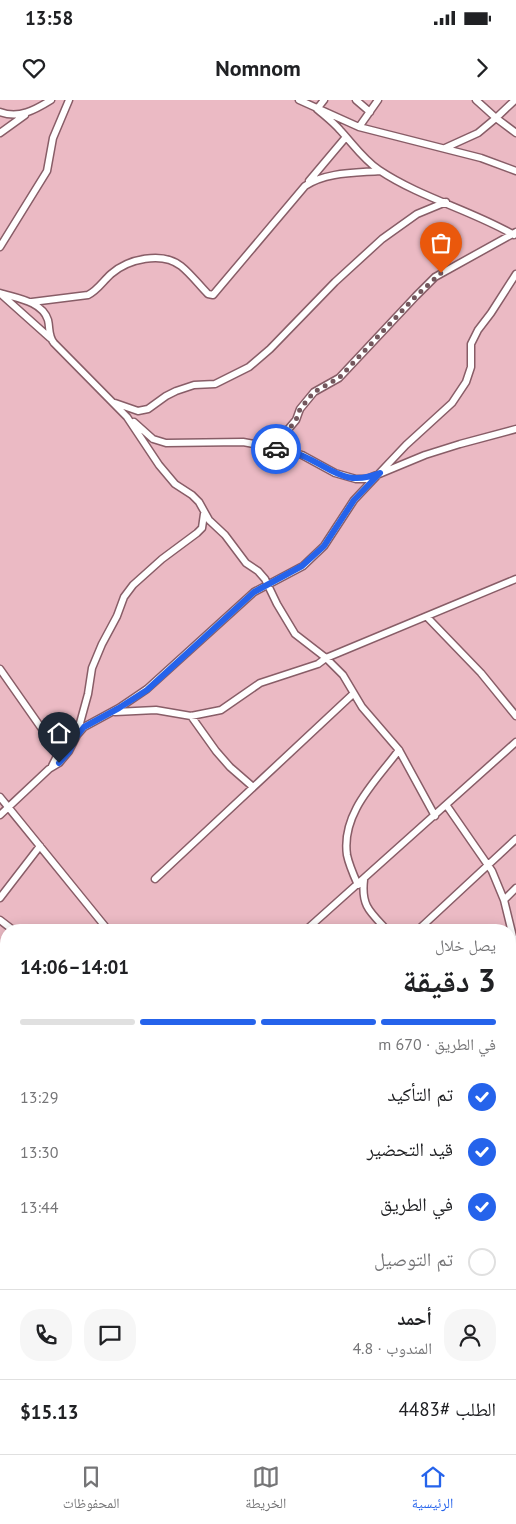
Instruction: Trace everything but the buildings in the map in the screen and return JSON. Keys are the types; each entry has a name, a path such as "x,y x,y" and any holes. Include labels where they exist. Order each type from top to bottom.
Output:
{"street":[{"path":"0,133 28,112 51,100"},
{"path":"0,247 47,171 53,138 70,100"},
{"path":"299,100 359,127 481,158 516,171"},
{"path":"317,109 324,100"},
{"path":"356,100 370,112"},
{"path":"359,127 378,100"},
{"path":"476,100 516,133"},
{"path":"445,148 478,133 515,100"},
{"path":"317,109 346,137 360,155 380,171 408,186 477,215 515,234"},
{"path":"0,112 10,115 28,112"},
{"path":"30,302 88,295 94,292 112,272 142,258 156,257 180,264 208,294 213,295 346,137"},
{"path":"305,186 320,178 380,171"},
{"path":"114,403 138,410 148,409 176,391 194,385 214,384 249,367 270,349 335,282 393,230 417,214 446,202"},
{"path":"265,446 286,433 296,420 300,409 314,392 339,378 435,278 515,234"},
{"path":"0,815 49,769 59,763 69,752 84,727 111,713 147,690 254,592 302,566 324,546 354,500 406,445 452,403 466,382 471,367 471,344 474,337 516,274"},
{"path":"0,293 38,306 48,318 50,338"},
{"path":"0,293 50,338 127,417 153,439 166,442 244,442 302,455 335,474 344,477 367,479 425,455 516,429"},
{"path":"127,417 159,465 175,484 195,498 209,520 225,535 246,563 258,571 268,585 295,634 326,658 343,675 367,714 399,750 435,816"},
{"path":"77,736 88,694 92,668 99,650 118,616 124,597 133,585 150,569 202,528 204,512"},
{"path":"111,713 156,710 191,716 221,710 260,683 318,664 326,658 516,579"},
{"path":"427,617 516,716"},
{"path":"0,669 56,749 57,756 49,769"},
{"path":"155,879 353,694"},
{"path":"191,716 226,761 254,787"},
{"path":"313,924 447,806 516,742"},
{"path":"358,885 347,857 348,827 360,801 399,750"},
{"path":"0,797 103,924"},
{"path":"447,806 488,864 504,900 510,924"},
{"path":"424,924 516,839"},
{"path":"0,898 40,846"},
{"path":"364,880 363,897 365,903 382,924"},
{"path":"504,900 516,888"}],"way so far":[{"path":"276,449 265,446 286,433 296,420 300,409 314,392 339,378 416,296 441,273"}],"route":[{"path":"59,763 69,752 84,727 147,690 238,609 254,592 302,566 324,546 354,500 380,473 367,479 344,477 335,474 302,455 276,449"}]}
